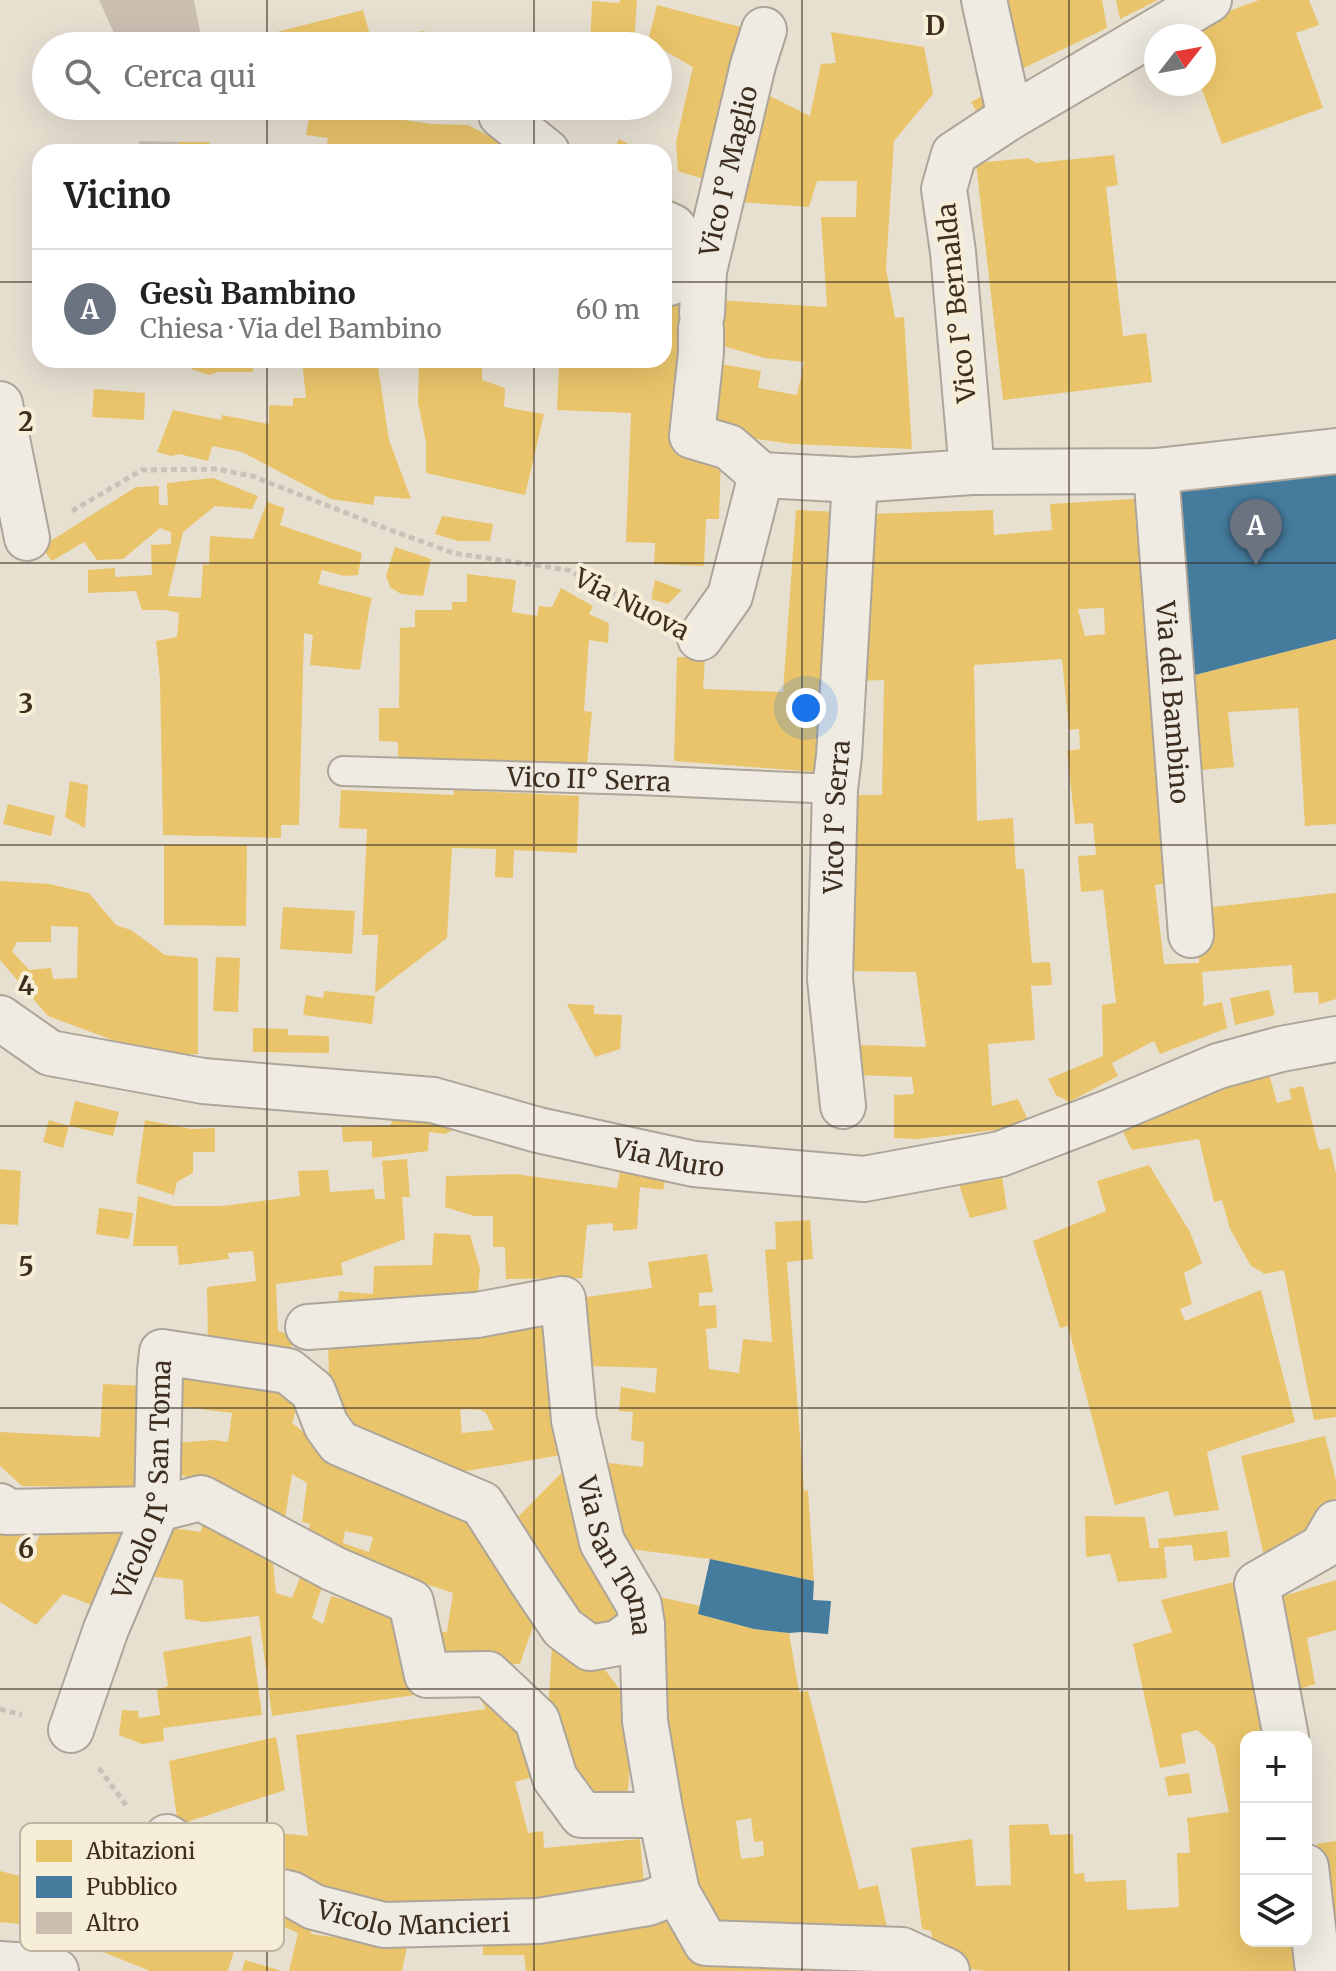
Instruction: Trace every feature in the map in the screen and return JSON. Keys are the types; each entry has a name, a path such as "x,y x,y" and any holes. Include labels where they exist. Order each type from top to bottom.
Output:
{"street":[{"path":"984,0 1010,117"},
{"name":"Vico I° Bernalda","path":"972,472 953,252 944,189 954,154 1010,117 1209,0"},
{"name":"Vico I° Maglio","path":"761,475 729,447 692,436 702,321 684,277 764,30"},
{"path":"507,120 537,144"},
{"path":"672,227 684,277"},
{"path":"0,404 27,538"},
{"path":"761,475 855,480 972,472 1156,471 1336,451"},
{"name":"Via del Bambino","path":"1156,471 1191,935"},
{"name":"Via Nuova","path":"700,638 730,596 761,475"},
{"name":"Vico I° Serra","path":"843,1106 830,979 835,789 855,480"},
{"name":"Via Muro","path":"0,1018 50,1053 203,1081 433,1100 538,1130 694,1164 864,1179 1000,1154 1218,1066 1281,1049 1336,1039"},
{"name":"Via San Toma","path":"308,1327 477,1315 563,1299 574,1420 602,1542 639,1605 645,1721 677,1892 706,1943 902,1950 947,1971"},
{"name":"Vicolo II° San Toma","path":"71,1730 106,1629 157,1509 162,1352 288,1371 313,1391 326,1425 339,1443 482,1504 563,1628 590,1648 618,1643 642,1625"},
{"path":"0,1506 6,1512 157,1509 201,1498 334,1569 411,1602 427,1675 488,1674 537,1720 555,1778 582,1815 661,1815"},
{"path":"1285,1731 1257,1584 1322,1547 1336,1523"},
{"path":"1307,1875 1318,1971"},
{"name":"Vicolo Mancieri","path":"284,1892 314,1907 384,1925 538,1921 648,1903 677,1892"},
{"path":"0,1964 47,1967 56,1971"}],"lane":[{"name":"Vico II° Serra","path":"343,771 835,789"}],"path":[{"name":"Via Nuova","path":"27,538 142,470 217,469 252,476 453,553 568,570 700,638"}],"building: Abitazioni":[{"path":"620,0 637,0 635,32 591,32 592,1 619,3"},
{"path":"994,0 1102,0 1107,28 1009,75"},
{"path":"1116,0 1158,0 1120,19"},
{"path":"1259,0 1309,0 1319,25 1296,33 1323,108 1222,144 1204,96 1216,96 1216,24 1194,24"},
{"path":"657,5 752,30 707,180 678,171 676,142 693,67 672,55 672,32 650,32"},
{"path":"363,10 369,32 277,32"},
{"path":"831,32 924,47 933,94 894,141 886,268 895,318 904,317 912,449 792,444 709,432 715,363 761,371 758,388 797,395 804,362 765,358 712,343 678,371 675,454 721,455 719,519 706,519 704,566 654,564 655,543 626,542 631,413 557,410 559,368 672,368 672,295 827,307 821,217 856,217 857,181 817,181 809,207 738,202 768,95 810,116 821,64 836,63"},
{"path":"990,92 999,108 981,119 971,102"},
{"path":"309,120 403,120 468,125 504,144 327,144 328,138 306,135"},
{"path":"209,142 209,144 179,144"},
{"path":"1114,155 1118,185 1106,187 1123,336 1146,333 1152,382 1003,400 976,163 1028,158 1036,163"},
{"path":"253,368 253,372 209,375 191,369"},
{"path":"303,368 378,368 389,440 411,499 375,496 373,505 331,499 242,452 212,446 208,461 157,452 173,410 221,420 222,415 269,424 269,405 293,406 293,398 306,398"},
{"path":"419,368 482,368 482,380 505,388 504,407 544,414 525,495 426,473 426,442 418,403"},
{"path":"94,389 145,393 144,420 92,417"},
{"path":"213,478 258,496 252,509 215,506 183,532 168,596 201,598 203,564 209,565 210,536 253,539 267,502 285,508 280,525 362,553 358,575 344,576 322,570 318,584 372,598 360,670 310,665 313,635 304,633 299,825 281,825 281,838 163,835 160,680 156,641 177,637 179,613 142,610 136,591 88,593 88,570 115,568 115,577 152,575 151,545 171,544 171,532 160,528 123,559 97,560 84,542 52,561 41,547 136,487 159,486 159,505 168,505 167,483"},
{"path":"1150,498 1176,882 1155,885 1164,964 1199,963 1196,909 1336,893 1336,999 1319,1004 1318,992 1294,993 1292,965 1202,972 1203,1006 1222,1002 1227,1028 1160,1054 1154,1041 1112,1063 1118,1076 1069,1102 1056,1095 1048,1079 1103,1056 1102,1005 1116,1003 1103,890 1081,892 1078,856 1096,855 1093,823 1075,824 1067,751 1080,749 1079,729 1069,730 1062,659 974,665 977,821 1013,818 1016,869 1024,869 1032,963 1050,962 1052,985 1031,986 1035,1040 988,1044 992,1106 1018,1099 1028,1120 996,1130 918,1139 894,1138 894,1095 914,1094 912,1077 856,1075 861,1045 926,1047 916,972 844,971 847,795 882,795 884,680 856,681 871,514 993,510 994,535 1052,530 1050,504","holes":["1104,608 1105,634 1085,636 1078,609"]},
{"path":"796,510 839,512 816,772 674,761 677,657 705,658 703,689 783,692"},
{"path":"442,516 493,524 490,541 458,541 435,534"},
{"path":"395,547 431,559 423,596 401,594 390,587 386,576"},
{"path":"467,574 516,580 512,612 537,616 539,606 552,607 561,588 593,606 589,614 609,623 608,643 589,640 584,711 592,712 587,764 398,763 398,742 379,741 379,708 399,708 400,628 415,627 415,610 452,610 452,602 467,602"},
{"path":"655,580 682,590 668,604 651,599"},
{"path":"1336,639 1336,824 1305,826 1298,708 1228,712 1234,767 1188,771 1183,678"},
{"path":"70,781 88,785 85,828 65,817"},
{"path":"341,790 454,795 454,790 579,796 577,853 514,850 513,878 495,877 496,849 452,848 447,938 375,993 378,935 362,935 367,829 339,828"},
{"path":"8,804 55,816 51,836 3,824"},
{"path":"164,845 247,845 246,926 164,925"},
{"path":"0,881 49,884 89,893 116,925 131,930 165,955 198,958 198,1054 153,1055 48,1016 0,960","holes":["51,926 78,927 77,978 53,979 51,968 29,970 12,951 17,942 51,942"]},
{"path":"283,907 355,911 352,954 280,949"},
{"path":"216,957 240,958 238,1012 213,1011"},
{"path":"1269,990 1275,1015 1235,1025 1230,998"},
{"path":"324,991 375,996 372,1024 303,1015 306,995 323,998"},
{"path":"567,1004 594,1005 594,1014 622,1015 620,1049 595,1057"},
{"path":"253,1028 288,1029 288,1035 329,1036 329,1053 253,1052"},
{"path":"1268,1070 1277,1103 1292,1099 1289,1089 1303,1086 1319,1150 1330,1148 1336,1174 1336,1417 1314,1420 1284,1270 1265,1274 1251,1266 1230,1229 1222,1200 1214,1202 1199,1139 1132,1150 1120,1126"},
{"path":"75,1101 119,1112 113,1136 69,1126"},
{"path":"392,1117 452,1122 521,1142 518,1149 453,1130 445,1134 429,1132 428,1151 372,1158 372,1141 343,1142 342,1127 391,1125"},
{"path":"49,1120 69,1126 63,1148 43,1142"},
{"path":"145,1120 192,1129 215,1128 215,1152 193,1152 193,1173 177,1182 174,1195 136,1183"},
{"path":"407,1159 410,1197 402,1197 405,1239 341,1263 343,1275 276,1284 278,1331 292,1335 291,1361 208,1345 207,1287 256,1281 253,1251 228,1253 229,1259 179,1265 177,1246 133,1246 138,1196 173,1206 222,1206 300,1196 298,1171 328,1170 330,1192 374,1189 375,1199 385,1199 382,1161"},
{"path":"1149,1165 1190,1232 1202,1263 1184,1273 1192,1304 1180,1309 1185,1321 1261,1290 1295,1422 1207,1452 1219,1510 1174,1516 1168,1491 1115,1505 1068,1326 1060,1328 1033,1241 1106,1211 1097,1181"},
{"path":"0,1169 21,1171 18,1225 0,1224"},
{"path":"1001,1170 1007,1209 970,1218 959,1184"},
{"path":"620,1172 666,1178 663,1190 640,1187 637,1229 613,1231 613,1223 587,1225 582,1278 506,1279 505,1247 493,1247 493,1216 474,1216 445,1207 446,1176 515,1174 617,1188"},
{"path":"99,1208 133,1213 129,1239 96,1234"},
{"path":"810,1220 813,1259 787,1262 814,1581 710,1559 621,1548 600,1462 643,1467 644,1442 631,1440 633,1412 619,1411 621,1387 655,1393 657,1368 589,1366 579,1298 652,1288 648,1262 707,1254 713,1292 699,1293 699,1306 716,1305 717,1328 706,1329 709,1369 739,1373 743,1339 772,1342 765,1250 776,1249 775,1222"},
{"path":"434,1233 470,1235 480,1269 477,1303 337,1312 339,1291 373,1294 374,1266 432,1265"},
{"path":"553,1312 562,1455 461,1472 352,1438 353,1422 336,1418 329,1386 328,1335 446,1329 448,1340","holes":["460,1410 481,1410 486,1413 494,1430 462,1433"]},
{"path":"179,1363 301,1394 292,1423 332,1454 432,1492 496,1536 488,1555 525,1573 539,1609 520,1664 432,1665 425,1630 447,1632 453,1593 339,1555 307,1540 310,1524 302,1522 307,1483 292,1474 284,1525 168,1468 174,1443 228,1442 232,1413 176,1406","holes":["345,1531 373,1537 369,1552 343,1543"]},
{"path":"103,1384 145,1386 143,1488 22,1486 0,1466 0,1432 100,1437"},
{"path":"1325,1436 1336,1480 1336,1498 1313,1538 1264,1556 1241,1456"},
{"path":"571,1463 629,1612 592,1639 507,1528"},
{"path":"0,1497 32,1520 28,1561 47,1519 127,1516 94,1606 63,1594 36,1625 0,1602"},
{"path":"203,1513 272,1553 276,1593 292,1598 305,1565 326,1574 312,1618 323,1624 331,1596 360,1604 401,1606 415,1695 272,1716 259,1616 205,1622 185,1619 183,1580 138,1575 140,1557 163,1559 166,1527 201,1532"},
{"path":"1085,1516 1145,1517 1150,1548 1159,1548 1158,1539 1227,1531 1230,1557 1194,1561 1192,1545 1164,1547 1167,1578 1118,1582 1110,1554 1086,1557"},
{"path":"1336,1580 1336,1630 1307,1638 1315,1684 1290,1692 1274,1599"},
{"path":"1234,1582 1268,1731 1240,1731 1240,1947 1302,1947 1305,1971 970,1969 932,1938 931,1931 922,1929 911,1848 972,1839 976,1886 1011,1885 1009,1825 1048,1824 1050,1835 1073,1834 1074,1874 1084,1873 1085,1882 1126,1880 1127,1910 1179,1907 1177,1853 1190,1853 1187,1818 1229,1812 1215,1746 1197,1730 1181,1734 1186,1763 1160,1768 1133,1644 1172,1632 1161,1600"},
{"path":"651,1595 700,1606 698,1614 754,1629 789,1633 799,1692 808,1691 859,1889 878,1885 887,1928 715,1932 679,1873","holes":["751,1818 754,1842 763,1841 764,1856 741,1859 736,1821"]},
{"path":"251,1636 262,1715 163,1728 164,1741 142,1744 119,1735 122,1710 138,1711 139,1718 160,1715 157,1690 168,1686 163,1652"},
{"path":"552,1645 596,1658 627,1702 633,1723 627,1803 601,1795 578,1780 547,1731"},
{"path":"477,1693 527,1722 536,1776 515,1782 528,1833 543,1831 544,1848 640,1839 645,1894 369,1915 284,1888 284,1834 308,1836 296,1735 486,1709"},
{"path":"276,1737 285,1790 178,1823 169,1761"},
{"path":"1189,1773 1192,1793 1168,1796 1165,1777"},
{"path":"1336,1841 1336,1943 1334,1944 1317,1844"},
{"path":"0,1871 20,1876 20,1924 0,1922"},
{"path":"284,1902 312,1916 311,1934 407,1947 402,1971 289,1971 298,1933 284,1927"},
{"path":"680,1913 892,1971 526,1971 524,1955 483,1955 483,1935 648,1926 647,1915"},
{"path":"101,1951 234,1951 228,1971 150,1971"},
{"path":"245,1960 279,1970 279,1971 242,1971"}],"building: Pubblico":[{"path":"1336,474 1336,639 1183,678 1171,492"},
{"path":"710,1559 814,1581 813,1600 831,1601 828,1634 754,1629 698,1614"}],"building: Altro":[{"path":"99,0 194,0 200,32 114,32"},
{"path":"139,141 179,142 179,144 139,144"}],"place":[{"name":"Gesù Bambino","path":"1256,565"}]}
